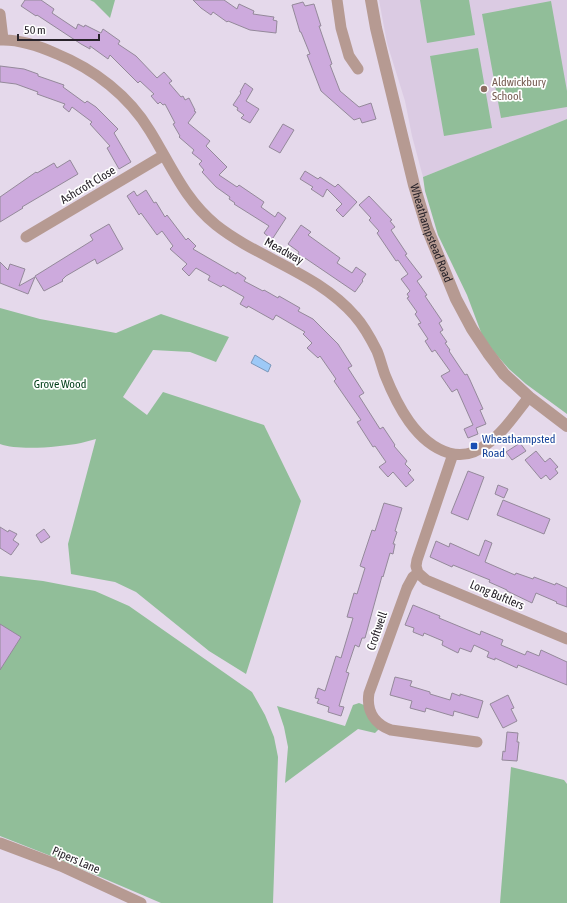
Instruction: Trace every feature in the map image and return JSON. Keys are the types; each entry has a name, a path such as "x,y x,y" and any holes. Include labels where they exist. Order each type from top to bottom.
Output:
{"street":[{"path":"337,0 343,35 350,56 358,69"},
{"name":"Wheathampstead Road","path":"371,0 376,28 411,171 427,228 456,299 472,329 504,374 529,397 567,426"},
{"path":"0,14 1,40"},
{"name":"Meadway","path":"1,40 25,42 46,49 70,59 101,78 133,108 150,130 185,191 199,209 216,225 243,243 322,286 356,316 377,352 394,395 406,416 418,433 431,445 453,454 475,452 487,445 496,436 529,397"},
{"name":"Ashcroft Close","path":"26,237 164,155"},
{"path":"418,573 416,566 417,560 453,454"},
{"name":"Long Buftlers","path":"418,573 426,580 567,638"},
{"name":"Croftwell","path":"418,573 413,577 407,588 369,693 368,701 371,713 377,722 383,727 391,730 477,742"},
{"name":"Pipers Lane","path":"0,843 61,866 141,903"}],"shaded area":[{"name":"Aldwickbury School","path":"379,0 567,0 567,119 423,177 412,136 405,101 387,43"}],"green space":[{"path":"90,0 115,0 110,18 94,2"},
{"path":"420,0 469,0 475,35 427,43"},
{"path":"551,1 567,91 567,107 501,118 482,14"},
{"path":"478,48 492,128 444,136 430,56"},
{"path":"567,119 567,414 526,384 509,369 482,335 467,295 438,235 425,191 423,177"},
{"name":"Grove Wood","path":"0,308 40,319 116,333 161,314 229,337 216,362 190,352 153,350 123,397 147,415 163,392 264,425 301,501 246,674 209,651 136,592 115,582 71,574 68,544 96,439 83,443 40,448 0,444"},
{"path":"0,576 43,581 95,591 129,606 252,692 265,715 274,737 278,757 273,903 161,903 56,858 0,836"},
{"path":"359,703 364,705 379,729 375,733 358,729 285,783 288,747 284,727 277,706 345,726 353,705"},
{"path":"511,767 564,780 567,784 567,903 500,903"}],"water":[{"path":"255,355 271,365 268,372 251,363"}],"building":[{"path":"25,0 41,0 54,9 52,13 76,29 78,24 84,27 85,25 101,33 103,29 120,41 118,44 136,56 157,78 164,72 172,81 169,83 181,97 183,96 185,100 189,98 195,110 194,111 196,112 188,123 210,141 206,146 227,167 219,175 237,187 239,185 264,202 261,207 275,217 278,212 286,218 273,238 271,239 264,233 269,226 234,204 235,203 229,199 230,197 216,187 202,172 204,170 199,164 202,161 192,153 194,150 179,137 180,136 173,124 175,123 165,104 163,105 160,102 158,104 151,96 154,94 140,81 138,83 110,55 108,59 90,46 90,49 21,6"},
{"path":"193,0 224,0 237,9 239,4 254,11 253,14 274,17 273,20 277,21 276,33 250,30 228,21 227,22 213,12 211,15"},
{"path":"303,2 305,6 314,4 321,26 319,26 332,64 330,65 340,91 359,107 371,103 376,119 362,123 360,118 354,120 321,91 307,55 310,54 300,32 292,5"},
{"path":"0,66 24,69 38,74 38,76 64,85 63,87 85,103 87,101 96,107 118,129 114,133 131,162 119,169 107,148 110,146 90,124 92,122 72,107 69,112 63,107 65,104 37,94 38,92 16,84 0,82"},
{"path":"245,83 253,89 246,101 259,109 250,123 241,118 244,115 233,105 241,93 240,92"},
{"path":"283,124 294,130 280,153 269,147"},
{"path":"70,160 78,174 22,207 23,208 0,222 0,197 36,172 37,173 54,163 57,168"},
{"path":"305,171 318,179 320,177 335,187 338,184 357,202 343,217 336,210 342,204 327,189 323,197 311,189 313,187 300,179"},
{"path":"146,190 154,203 156,202 165,217 167,215 186,240 188,238 196,246 193,249 236,274 237,272 246,278 244,281 278,298 279,296 300,308 298,311 313,319 338,344 352,366 348,368 364,393 359,396 380,429 383,427 395,445 394,446 407,461 405,464 411,470 408,473 414,480 406,487 393,472 388,477 379,467 386,462 375,446 373,447 357,422 361,420 334,381 336,379 320,356 318,358 307,348 312,343 303,334 305,332 276,315 273,320 248,306 247,308 240,304 244,297 223,285 221,287 208,280 210,276 196,268 189,276 182,269 187,264 170,249 173,246 162,231 157,235 141,213 139,215 127,196 134,191 137,196"},
{"path":"369,196 392,220 390,221 395,227 391,230 407,254 405,255 422,277 417,281 442,321 439,323 443,330 440,332 447,342 445,343 465,375 467,374 470,380 483,409 480,410 486,424 476,428 478,434 468,438 464,429 473,425 457,389 452,392 441,376 450,371 435,350 432,352 425,341 428,339 418,324 421,323 415,314 417,312 407,298 409,297 407,294 410,291 401,279 408,274 398,260 396,261 377,233 379,231 369,220 371,218 359,205"},
{"path":"109,224 123,249 97,264 95,259 66,276 62,280 63,281 44,291 35,276 93,240 90,235"},
{"path":"301,225 311,232 308,235 340,258 337,263 352,273 356,267 366,274 355,292 305,258 304,259 298,254 299,252 288,244"},
{"path":"0,262 8,270 10,264 25,269 19,286 35,277 28,294 0,283"},
{"path":"520,443 526,451 512,460 506,452"},
{"path":"536,451 545,462 550,458 558,467 555,469 558,473 550,480 546,475 541,479 525,460"},
{"path":"468,471 484,477 468,520 451,513"},
{"path":"498,485 508,489 504,498 495,494"},
{"path":"503,500 550,519 544,534 497,515"},
{"path":"384,503 402,508 395,531 397,532 393,544 395,544 393,554 390,553 383,577 382,576 365,638 362,638 359,647 355,645 346,672 349,673 339,706 344,707 341,716 328,712 329,707 317,703 319,699 315,698 318,688 325,691 336,656 341,658 353,618 347,617 354,593 357,594 365,568 360,566 372,530 375,531"},
{"path":"0,527 8,532 9,530 17,534 13,540 19,544 11,555 0,548"},
{"path":"44,529 50,537 41,543 36,535"},
{"path":"485,540 492,543 485,562 515,575 516,573 533,579 534,577 555,585 556,583 567,588 567,607 536,593 532,603 489,582 490,580 453,565 452,567 430,557 436,541 449,547 450,543 479,556"},
{"path":"413,605 440,616 439,618 480,635 481,631 503,640 501,645 525,655 527,651 539,656 541,650 567,662 567,685 518,665 517,668 495,658 495,660 487,657 489,652 474,645 471,652 460,648 458,653 442,645 443,641 424,633 423,636 413,632 414,628 405,625"},
{"path":"0,624 21,637 0,670"},
{"path":"395,677 412,681 410,686 450,700 452,693 483,701 478,718 454,711 453,716 426,708 425,712 410,708 412,701 390,695"},
{"path":"508,695 514,708 511,709 517,721 503,728 490,704"},
{"path":"507,732 518,733 517,742 519,742 517,761 502,760 503,751 505,752"}],"place":[{"name":"Aldwickbury School","path":"484,89"},
{"name":"Wheathampsted Road","path":"474,446"}]}
